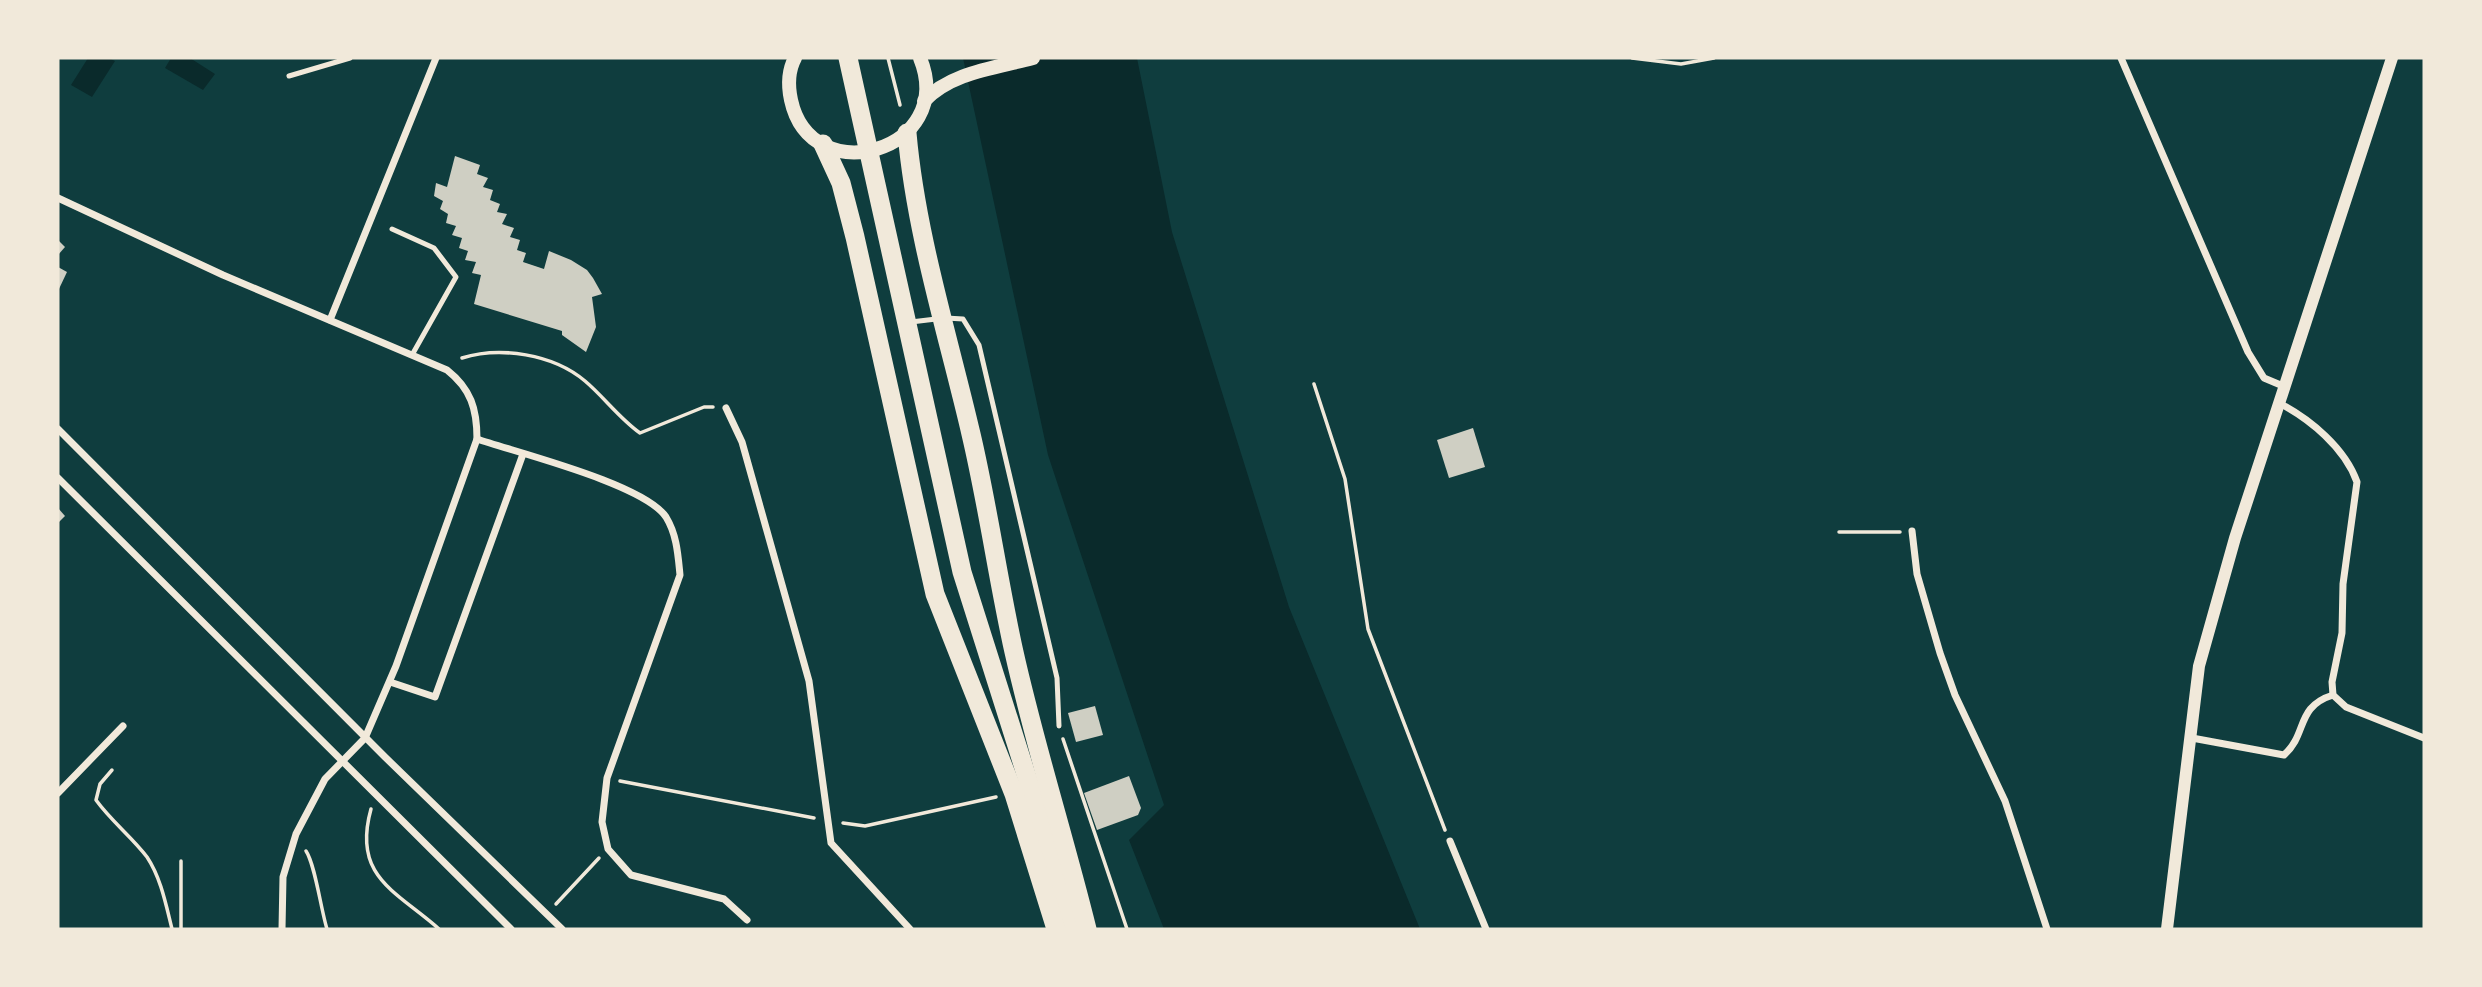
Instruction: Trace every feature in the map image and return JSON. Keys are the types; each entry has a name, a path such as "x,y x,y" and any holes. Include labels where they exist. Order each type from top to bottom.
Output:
{"highway":[{"path":"848,58 962,572 1074,929"},
{"path":"907,133 916,201 975,454 1014,650 1044,777 1070,860 1087,929"},
{"path":"823,144 841,183 855,236 935,594 1014,794 1056,929"}],"main road":[{"path":"795,58 789,88 793,110 805,130 823,144 842,152 863,153 884,148 907,133 924,101 934,90 952,80 1033,58"},
{"path":"920,58 926,79 924,101"}],"street":[{"path":"330,320 436,58"},
{"path":"2122,58 2248,352 2264,379 2283,386"},
{"path":"2168,929 2199,666 2235,538 2283,386 2392,58"},
{"path":"58,198 223,275 447,370 467,390 474,402 477,439 390,681 365,738 325,779 296,834 283,877 282,929"},
{"path":"2279,403 2312,424 2351,467 2357,482 2343,584 2342,633 2332,682 2333,695 2346,707 2424,738"},
{"path":"726,408 742,442 809,681 831,843 911,929"},
{"path":"58,429 365,738 562,929"},
{"path":"477,439 642,497 665,516 677,547 680,575 607,778 602,822 608,849 631,875 724,899 747,920"},
{"path":"390,681 435,697 523,454"},
{"path":"58,478 511,929"},
{"path":"1912,531 1917,574 1940,653 1955,695 2005,801 2047,929"},
{"path":"2192,738 2284,755 2291,749 2307,710 2319,699 2333,695"},
{"path":"58,793 123,726"},
{"path":"1450,841 1486,929"}],"lane":[{"path":"289,76 350,58"},
{"path":"392,229 434,248 456,277 412,355"},
{"path":"906,323 956,317 969,325 979,345 1058,678 1059,726"}],"path":[{"path":"888,58 900,105"},
{"path":"1632,58 1645,62 1681,64 1714,58"},
{"path":"462,358 502,351 531,356 564,369 583,379 640,433 704,407 726,408"},
{"path":"1314,384 1345,479 1368,629 1450,841"},
{"path":"1839,532 1912,531"},
{"path":"1059,726 1127,929"},
{"path":"112,770 100,784 96,800 109,818 146,856 158,878 173,929"},
{"path":"620,780 814,818"},
{"path":"837,822 864,826 1014,794"},
{"path":"371,809 365,830 369,863 384,884 439,929"},
{"path":"304,849 312,860 317,897 327,929"},
{"path":"556,904 599,858"},
{"path":"181,861 181,929"}],"water":[{"path":"88,58 109,58 115,61 92,97 71,85"},
{"path":"171,58 190,58 215,74 203,90 165,68"},
{"path":"963,58 1137,58 1172,232 1289,607 1420,929 1164,929 1129,840 1164,805 1048,455"}],"building":[{"path":"455,156 480,165 477,174 488,178 483,187 493,190 490,200 500,204 497,212 507,214 502,224 514,228 510,237 520,240 517,250 526,253 523,262 544,269 549,251 571,260 587,270 593,278 602,294 592,297 596,327 586,352 562,335 562,331 474,304 481,275 472,273 476,262 465,260 468,251 459,248 462,238 452,235 456,226 446,223 448,214 440,209 443,201 434,196 436,183 447,187"},
{"path":"58,240 65,247 58,255"},
{"path":"58,267 67,272 58,291"},
{"path":"1473,428 1485,467 1449,478 1437,440"},
{"path":"58,508 65,516 58,523"},
{"path":"1095,706 1103,735 1076,742 1068,713"},
{"path":"1129,776 1141,808 1138,815 1097,830 1084,793"}]}
